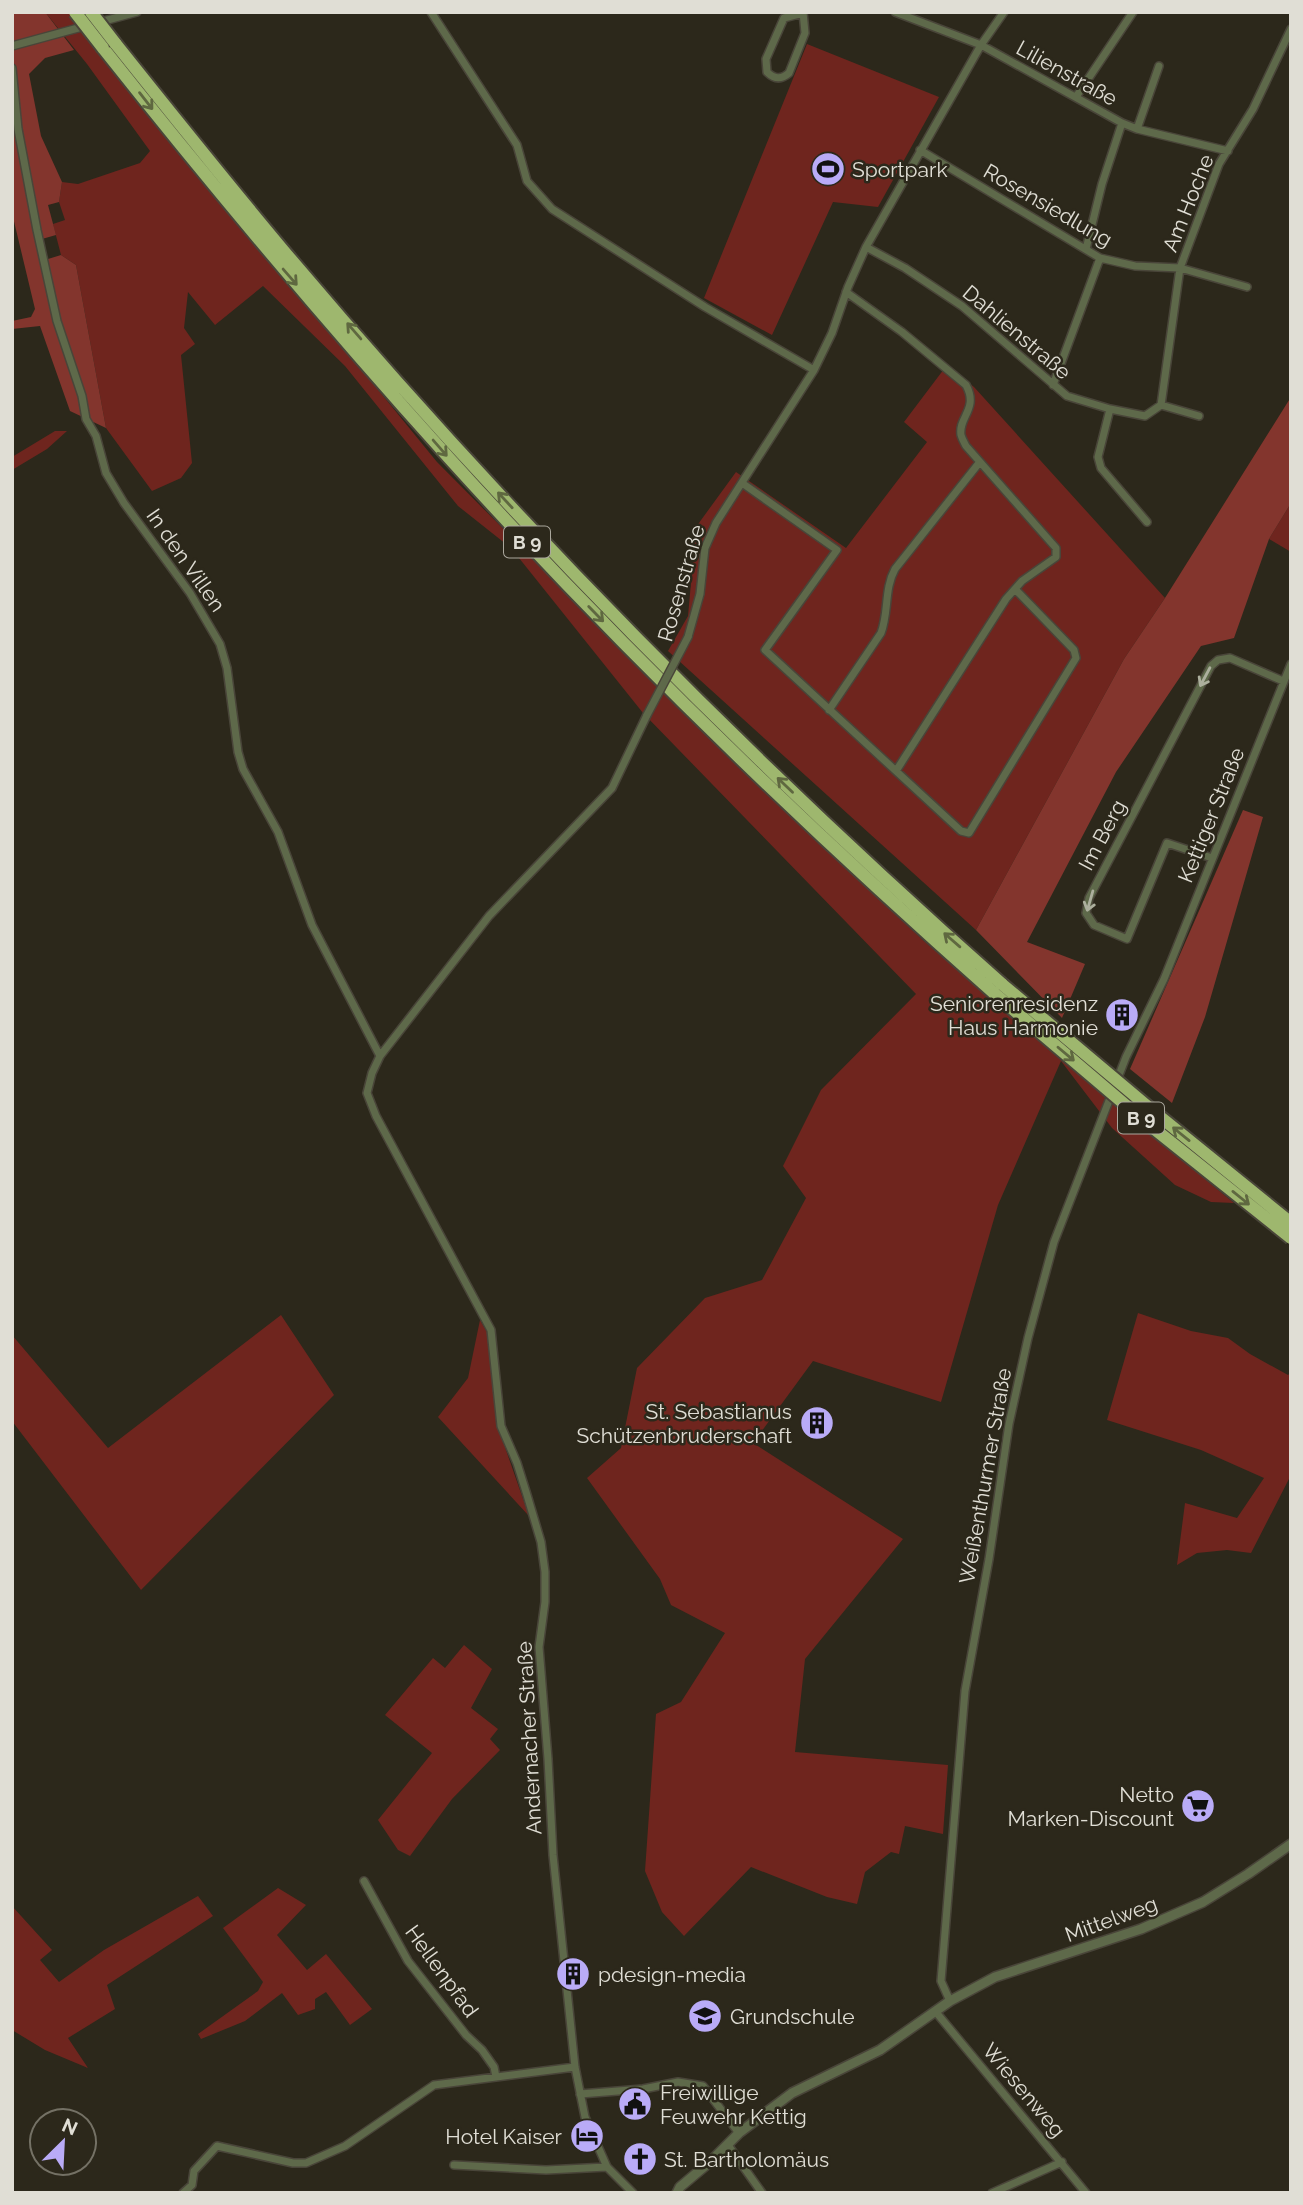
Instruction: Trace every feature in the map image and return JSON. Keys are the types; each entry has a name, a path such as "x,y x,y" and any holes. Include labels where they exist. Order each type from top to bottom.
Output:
{"highway":[{"name":"B 9","path":"75,12 109,45 274,258 449,458 602,620 756,774 845,859 999,989 1291,1223"},
{"name":"B 9","path":"92,12 109,45"},
{"name":"B 9","path":"999,989 1142,1119 1291,1238"}],"street":[{"path":"12,47 137,12"},
{"path":"431,12 517,145 527,181 552,209 705,307 814,370"},
{"name":"Lilienstraße","path":"895,12 981,45 1122,123 1228,151"},
{"name":"Rosenstraße","path":"368,1093 372,1073 380,1056 489,916 612,788 688,637 700,594 705,548 716,523 814,370 866,247 981,45 1004,12"},
{"path":"1076,97 1133,12"},
{"path":"803,13 805,33 789,73 778,79 771,76 767,72 766,60 784,18 803,13"},
{"name":"Am Hoche","path":"1161,405 1180,268 1219,164 1254,109 1291,29"},
{"name":"Lilienstraße","path":"1137,129 1160,66"},
{"name":"In den Villen","path":"12,68 18,129 57,321 82,396 86,419 96,436 106,473 132,514 190,593 220,644 227,668 238,752 243,769 278,832 312,925 380,1056"},
{"path":"1086,249 1102,184 1122,123"},
{"name":"Rosensiedlung","path":"920,150 1100,258 1135,266 1180,268 1247,287"},
{"name":"Dahlienstraße","path":"866,247 905,268 962,306 1067,396 1110,410"},
{"path":"1053,385 1100,258"},
{"path":"846,292 902,332 966,385 971,404 962,426 961,435 966,446 1056,548 1056,557 1015,589 991,622 896,772"},
{"path":"1147,522 1101,468 1098,457 1110,410 1145,416 1161,405 1199,416"},
{"path":"829,710 881,633 886,621 889,580 895,569 979,463"},
{"path":"742,483 837,550 765,650 961,831 969,832 1076,659 1074,650 1015,589"},
{"name":"Im Berg","path":"1212,858 1167,843 1127,940 1094,925 1086,913 1089,898 1211,666 1218,660 1230,658 1283,681"},
{"name":"Kettiger Straße","path":"1164,979 1291,664"},
{"name":"Weißenthurmer Straße","path":"950,2001 941,1980 965,1691 989,1559 1009,1424 1028,1338 1054,1242 1126,1057 1164,979"},
{"name":"Andernacher Straße","path":"368,1093 376,1116 491,1330 501,1426 517,1463 541,1542 545,1572 545,1602 539,1647 553,1855 575,2067 585,2117 607,2167 633,2193"},
{"name":"Mittelweg","path":"935,2011 995,1977 1141,1929 1203,1902 1291,1844"},
{"name":"Hellenpfad","path":"363,1881 408,1961 466,2035 482,2050 494,2067 496,2077"},
{"path":"677,2193 680,2187 740,2133 792,2093 880,2050 935,2011"},
{"name":"Wiesenweg","path":"935,2011 1086,2193"},
{"path":"183,2193 192,2185 194,2171 217,2146 293,2163 306,2163 345,2146 434,2085 575,2067"},
{"path":"580,2094 643,2089 678,2082 703,2086 740,2133"},
{"path":"728,2145 762,2193"},
{"path":"992,2193 1062,2162"},
{"path":"454,2165 547,2170 607,2167"},
{"path":"192,2185 198,2193"}],"shaded area":[{"path":"12,12 45,12 74,50 45,58 29,74 41,136 62,182 59,202 48,205 56,235 42,239 48,259 61,255 76,265 106,428 70,411 40,326 12,329 12,321 31,317 35,309 12,213"},
{"path":"45,12 70,12 437,462 747,774 924,941 1061,1060 1234,1203 1211,1202 1175,1185 1112,1128 1061,1061 998,1205 941,1402 813,1361 753,1443 903,1539 805,1659 795,1752 948,1765 943,1834 905,1826 899,1854 891,1852 865,1872 857,1904 827,1897 751,1867 684,1936 662,1912 645,1871 656,1714 681,1702 725,1633 671,1605 660,1579 587,1478 621,1448 637,1368 705,1298 762,1280 806,1198 783,1166 821,1090 916,994 643,713 511,548 458,506 345,366 263,286 215,325 188,292 184,328 195,344 181,355 192,463 181,478 152,491 106,428 76,265 61,255 53,224 65,220 59,202 62,182 78,184 140,163 150,151 87,64"},
{"name":"Sportpark","path":"807,44 939,97 878,207 833,202 772,335 704,298"},
{"path":"947,365 974,387 1165,598 1124,659 976,930 668,651 688,616 696,527 736,472 846,548 927,442 904,422"},
{"path":"1291,397 1291,503 1269,539 1234,638 1201,646 1116,772 1027,942 1085,964 1062,1018 976,930 1124,659"},
{"path":"55,431 67,431 47,449 12,470 12,457"},
{"path":"1291,503 1291,552 1269,539"},
{"path":"1243,810 1263,817 1205,1017 1172,1103 1130,1069"},
{"path":"1138,1313 1191,1331 1228,1338 1288,1375 1291,1372 1291,1475 1251,1553 1227,1550 1197,1553 1177,1565 1185,1503 1237,1518 1264,1478 1201,1450 1107,1420"},
{"path":"281,1315 334,1395 141,1590 12,1421 12,1335 108,1448"},
{"path":"480,1320 488,1334 498,1427 529,1516 438,1417 468,1378"},
{"path":"464,1645 492,1669 471,1708 498,1729 490,1739 500,1750 452,1799 410,1856 398,1850 378,1820 432,1753 385,1715 433,1658 445,1668"},
{"path":"278,1888 306,1905 277,1935 307,1970 326,1954 372,2009 350,2025 326,1992 315,1999 315,2009 298,2015 282,1993 245,2021 201,2039 198,2034 258,1991 263,1982 223,1928"},
{"path":"198,1896 213,1916 107,1985 115,2009 68,2038 88,2068 45,2050 12,2030 12,1906 52,1950 40,1960 59,1982 104,1950"}],"place":[{"name":"Sportpark","path":"828,169"},
{"name":"Seniorenresidenz Haus Harmonie","path":"1122,1015"},
{"name":"St. Sebastianus Schützenbruderschaft","path":"817,1423"},
{"name":"Netto Marken-Discount","path":"1198,1806"},
{"name":"pdesign-media","path":"573,1974"},
{"name":"Grundschule","path":"705,2016"},
{"name":"Freiwillige Feuwehr Kettig","path":"635,2104"},
{"name":"Hotel Kaiser","path":"587,2136"},
{"name":"St. Bartholomäus","path":"640,2159"}]}
